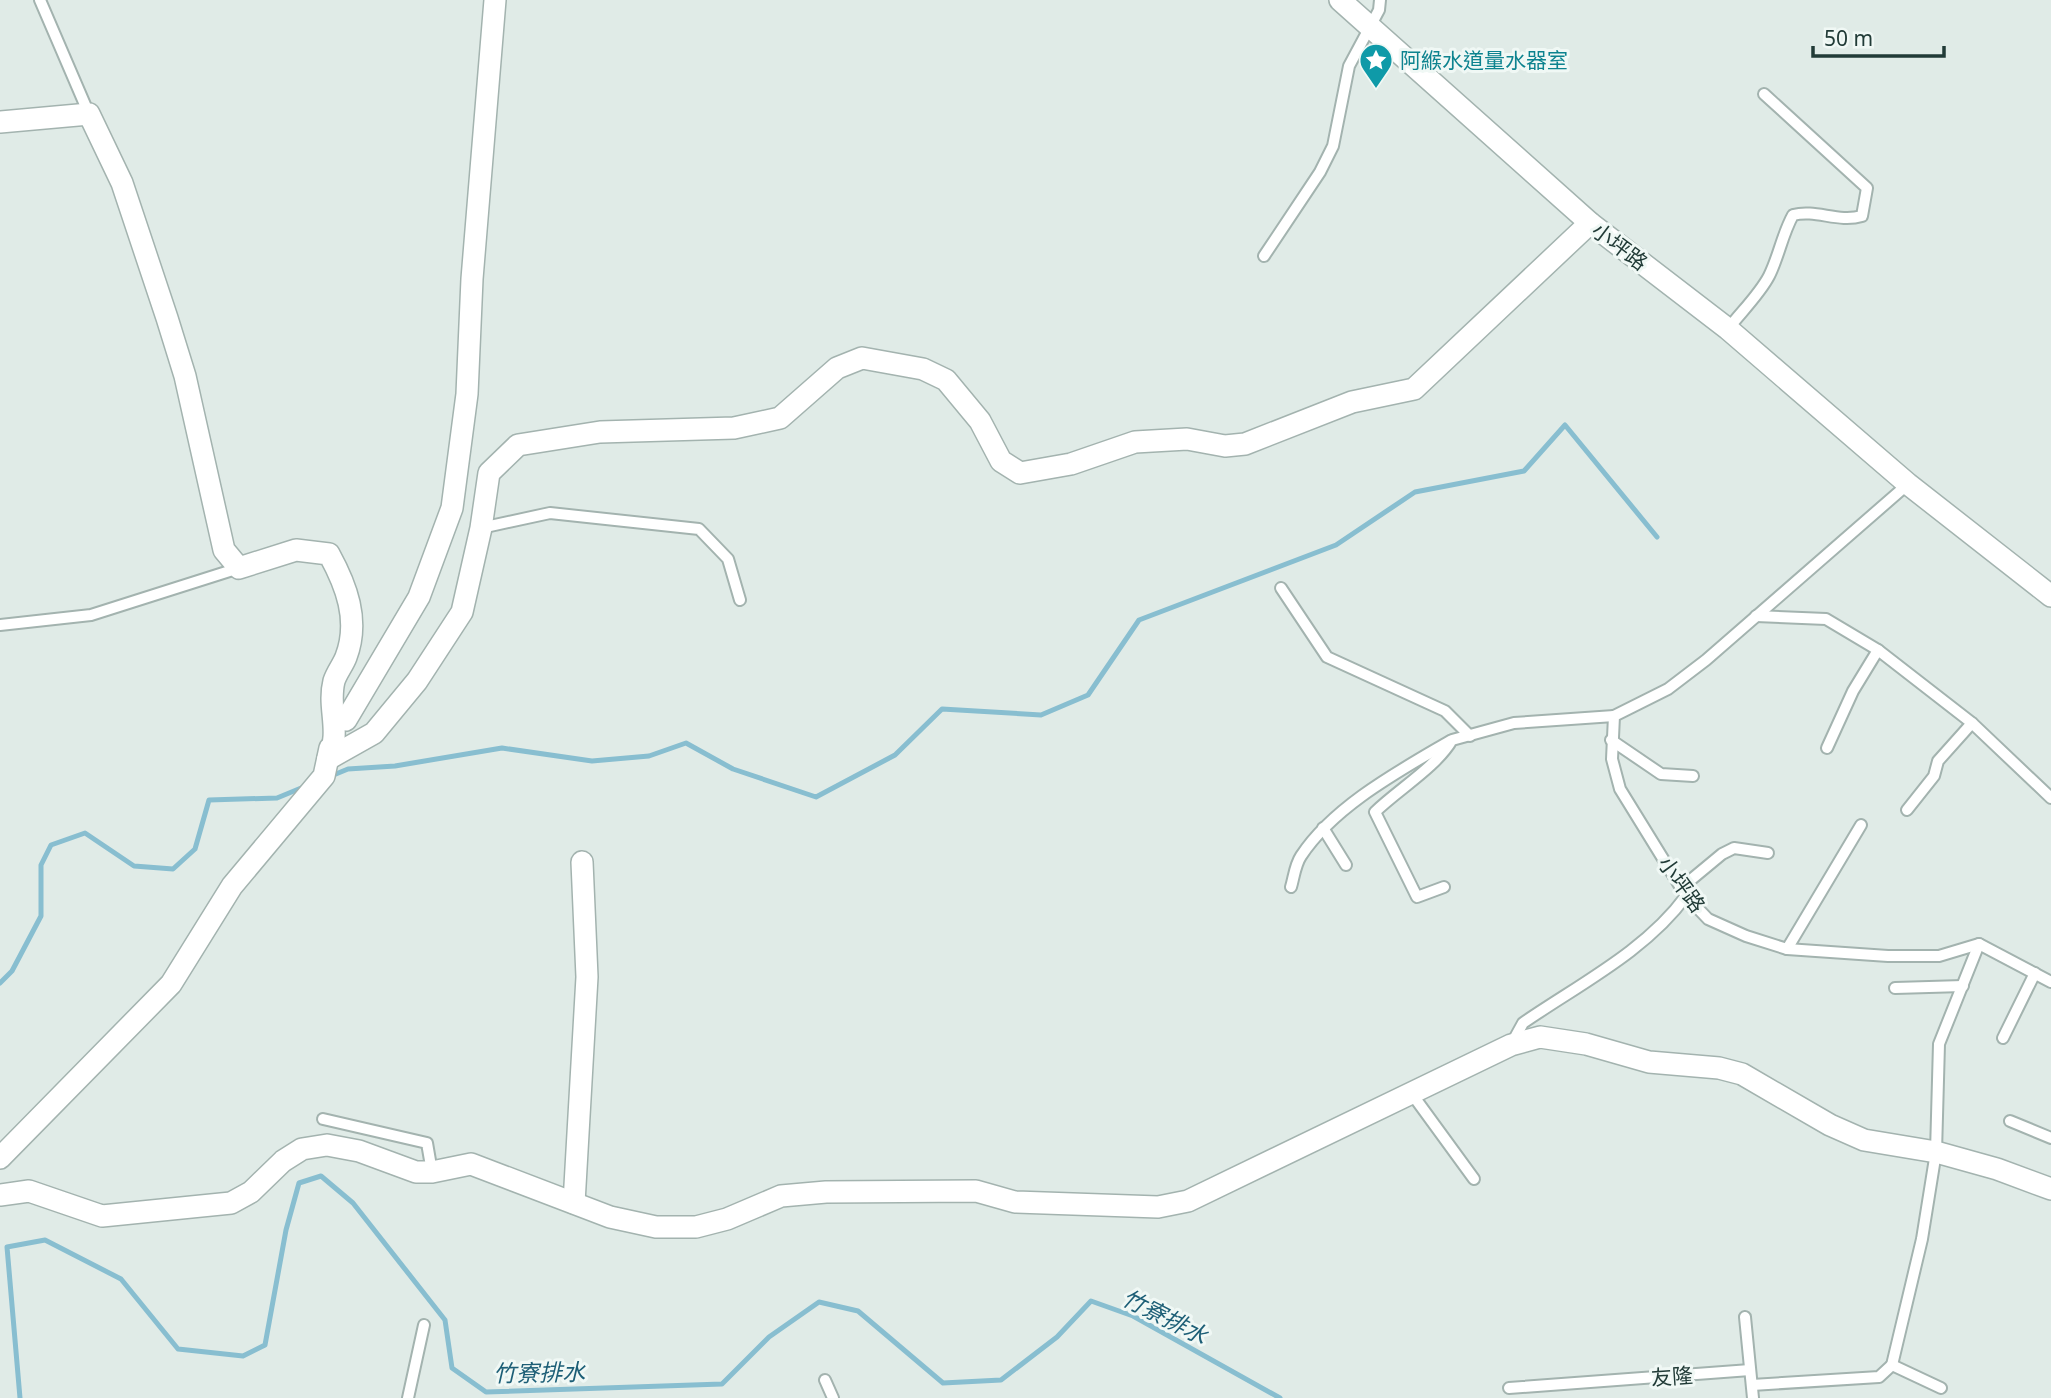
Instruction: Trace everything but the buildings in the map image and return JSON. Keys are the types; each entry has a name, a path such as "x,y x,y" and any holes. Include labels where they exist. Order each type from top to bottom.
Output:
{"street":[{"path":"346,720 419,597 452,508 467,394 472,279 495,0"},
{"name":"小坪路","path":"1340,0 1590,223 1728,329 1908,484 2051,596"},
{"path":"0,122 89,114 122,183 185,376 224,550 239,568 296,550 329,554 347,587 351,613 348,654 334,681 333,717 336,742 308,795 232,886 171,984 0,1158"},
{"path":"327,760 374,733 417,681 462,612 481,528 489,473 518,445 600,432 734,428 780,418 837,368 862,358 923,369 946,380 980,421 1001,461 1020,473 1071,464 1135,442 1187,439 1225,446 1245,444 1352,402 1414,389 1590,223"},
{"path":"574,1203 586,977 582,862"},
{"path":"0,1195 29,1191 102,1216 231,1203 251,1192 283,1161 302,1149 327,1145 359,1151 416,1172 432,1172 471,1164 610,1217 656,1227 696,1227 727,1219 781,1196 826,1192 976,1191 1015,1202 1158,1207 1188,1201 1511,1045 1540,1037 1586,1044 1649,1062 1719,1068 1742,1074 1830,1125 1864,1140 1936,1152 1997,1169 2051,1189"}],"lane":[{"path":"40,0 89,114"},
{"path":"1264,256 1320,172 1333,146 1349,66 1379,10 1380,0"},
{"path":"1728,329 1768,279 1778,257 1783,234 1793,215 1802,212 1848,220 1862,216 1867,188 1764,94"},
{"path":"1291,887 1299,859 1323,828 1359,800 1452,740 1514,723 1614,716 1668,689 1908,484"},
{"path":"481,528 550,513 699,529 728,559 740,600"},
{"path":"0,625 92,615 239,568"},
{"path":"1281,588 1327,657 1445,711 1470,736"},
{"path":"1755,616 1826,619 1878,650 1972,723 2051,798"},
{"path":"1827,748 1853,691 1878,650"},
{"name":"小坪路","path":"1614,716 1611,740 1613,772 1620,789 1684,892 1708,919 1787,949 1939,957 1979,944"},
{"path":"1907,810 1934,776 1938,761 1972,723"},
{"path":"1444,887 1417,897 1375,811 1403,785 1441,757 1452,740"},
{"path":"1611,740 1661,774 1693,776"},
{"path":"1787,949 1861,825"},
{"path":"1323,828 1346,865"},
{"path":"1511,1045 1523,1023 1639,943 1671,917 1684,892 1722,854 1734,848 1768,853"},
{"path":"1752,1385 1878,1377 1892,1364 1922,1239 1936,1152 1939,1044 1979,944 2051,982"},
{"path":"2003,1038 2035,973"},
{"path":"1895,988 1962,986"},
{"path":"1412,1094 1474,1179"},
{"path":"323,1119 427,1143 432,1172"},
{"path":"2010,1121 2051,1138"},
{"path":"1745,1317 1753,1398"},
{"path":"408,1398 424,1325"},
{"path":"1892,1364 1941,1388"},
{"name":"友隆","path":"1509,1388 1750,1370"},
{"path":"825,1380 833,1398"}],"waterway":[{"path":"331,776 348,769 395,766 502,748 592,761 649,756 686,743 733,769 816,797 895,755 942,709 1041,715 1088,695 1139,620 1336,545 1415,492 1524,471 1565,425 1657,537"},
{"path":"0,983 12,971 41,916 41,865 51,845 85,833 134,866 173,869 195,849 209,800 277,798 306,786"},
{"name":"竹寮排水","path":"20,1398 7,1247 45,1240 121,1279 178,1349 243,1356 265,1345 286,1230 299,1183 321,1176 353,1203 445,1320 452,1368 486,1392 722,1384 769,1337 819,1302 858,1311 943,1383 1001,1380 1057,1337 1091,1301 1133,1316 1280,1398"}],"place":[{"name":"阿緱水道量水器室","path":"1376,90"}]}
